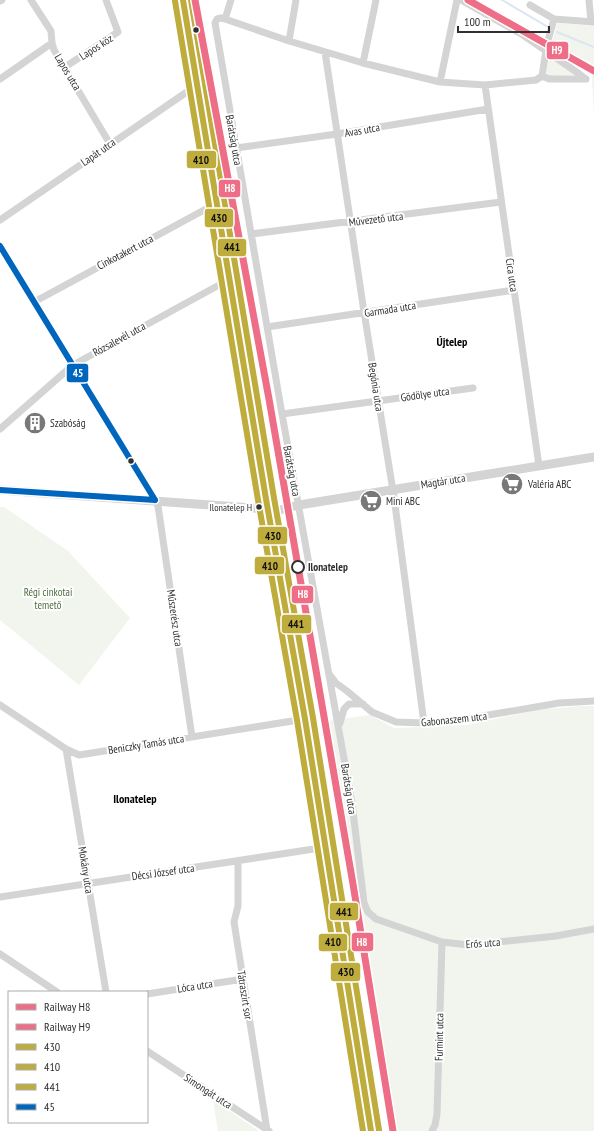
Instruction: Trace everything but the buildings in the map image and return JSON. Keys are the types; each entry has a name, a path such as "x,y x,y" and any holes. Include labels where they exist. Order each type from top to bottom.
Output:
{"main road":[{"path":"183,0 268,509 327,847 340,943 371,1131"}],"street":[{"name":"Lapos utca","path":"31,0 51,31 54,50 110,144"},
{"name":"Lapos köz","path":"65,67 118,32 106,0"},
{"path":"231,0 225,19 289,41 363,63 440,82 484,85 536,80 542,76 546,51 554,19"},
{"path":"289,41 296,0"},
{"path":"363,63 376,0"},
{"path":"440,82 457,0"},
{"path":"461,0 523,35 586,79 549,79 542,76"},
{"path":"530,5 554,19 592,22 589,0"},
{"name":"Barátság utca","path":"225,19 217,19 215,23 250,234 352,803 364,903 368,912 376,919"},
{"path":"0,79 52,43"},
{"name":"Begónia utca","path":"325,52 350,222 394,497 424,723"},
{"name":"Lapát utca","path":"0,220 197,85"},
{"name":"Cica utca","path":"484,85 539,466"},
{"name":"Avas utca","path":"236,148 337,134 488,109"},
{"name":"Művezető utca","path":"250,234 501,202"},
{"name":"Cinkotakert utca","path":"34,302 217,203"},
{"name":"Műszerész utca","path":"0,246 73,364 159,509 192,737"},
{"name":"Rózsalevél utca","path":"0,429 73,364 230,279"},
{"name":"Garmada utca","path":"267,327 514,290"},
{"name":"Gödölye utca","path":"282,414 473,388"},
{"name":"Magtár utca","path":"0,490 280,510 299,505 594,457"},
{"name":"Gabonaszem utca","path":"329,674 336,683 372,712 396,722 424,723 465,719 558,703 594,701"},
{"path":"339,728 344,709 349,704 363,704"},
{"name":"Beniczky Tamás utca","path":"0,706 66,749 79,755 305,719"},
{"name":"Mokány utca","path":"66,749 106,991"},
{"name":"Décsi József utca","path":"0,897 327,847"},
{"name":"Tátraszirt sor","path":"238,861 238,906 234,922 268,1130"},
{"name":"Erős utca","path":"376,919 442,942 469,945 556,936 594,929"},
{"name":"Furmint utca","path":"432,1131 437,1114 442,942"},
{"path":"0,954 56,991"},
{"name":"Lóca utca","path":"148,994 243,979"},
{"name":"Simongát utca","path":"148,1052 268,1130"}],"green space":[{"path":"557,23 594,26 594,116 591,63 552,43"},
{"path":"549,56 576,75 549,77 546,72"},
{"name":"Régi cinkotai temető","path":"0,507 4,507 68,551 130,618 79,685 0,620"},
{"path":"594,706 594,1131 395,1131 327,721 370,715 394,728 467,725 537,710"},
{"path":"213,1100 259,1131 218,1131"}],"waterway":[{"path":"502,0 548,27"},
{"path":"557,32 594,47"}],"rail line":[{"name":"H8","path":"195,0 269,399 353,884 393,1131"},
{"name":"H9","path":"468,0 594,71"}],"transit line":[{"name":"430","path":"183,0 266,499 305,719 371,1131"},
{"name":"441","path":"191,0 274,498 313,718 379,1130"},
{"name":"410","path":"175,1 258,500 297,720 363,1131"},
{"name":"45","path":"0,246 155,500"},
{"name":"45","path":"0,490 155,500"}],"place":[{"name":"Szabóság","path":"35,423"},
{"name":"Valéria ABC","path":"512,484"},
{"name":"Mini ABC","path":"371,501"},
{"name":"Ilonatelep H","path":"259,507"},
{"name":"Ilonatelep","path":"298,567"}],"district":[{"name":"Újtelep","path":"452,342"},
{"name":"Ilonatelep","path":"135,799"}]}
